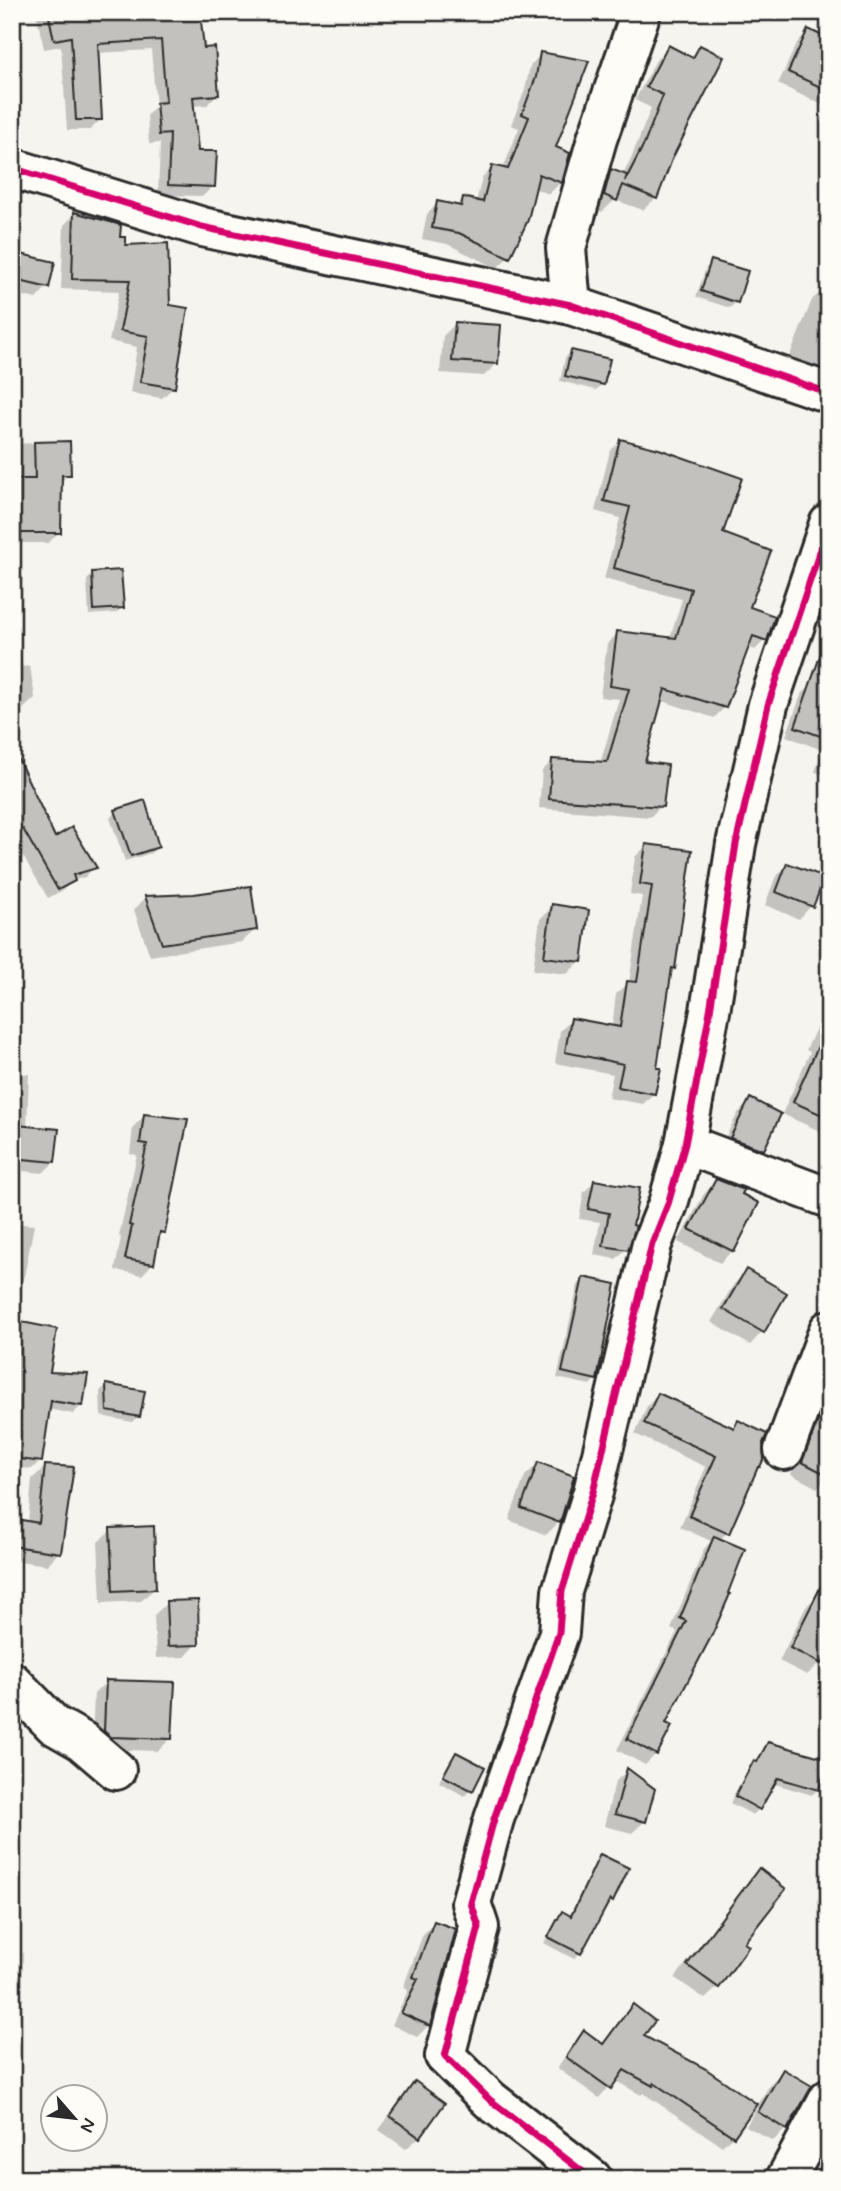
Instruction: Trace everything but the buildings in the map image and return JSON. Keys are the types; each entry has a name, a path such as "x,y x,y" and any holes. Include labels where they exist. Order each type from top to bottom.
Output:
{"street":[{"path":"571,305 566,248 597,139 641,12"},
{"path":"12,168 202,227 571,305 829,393"},
{"path":"592,2179 490,2100 445,2056 478,1927 471,1903 494,1819 559,1633 562,1591 593,1492 652,1244 668,1204 685,1144 710,1011 736,844 768,705 829,524"},
{"path":"685,1144 829,1198"},
{"path":"784,1450 829,1330"},
{"path":"12,1682 54,1725 82,1741 117,1770"},
{"path":"786,2179 829,2099"}],"cycle path":[{"path":"12,168 202,227 571,305 829,393"},
{"path":"592,2179 490,2100 445,2056 479,1927 471,1903 494,1819 559,1633 562,1591 593,1492 652,1244 668,1204 685,1144 710,1011 736,844 768,705 829,524"}]}
